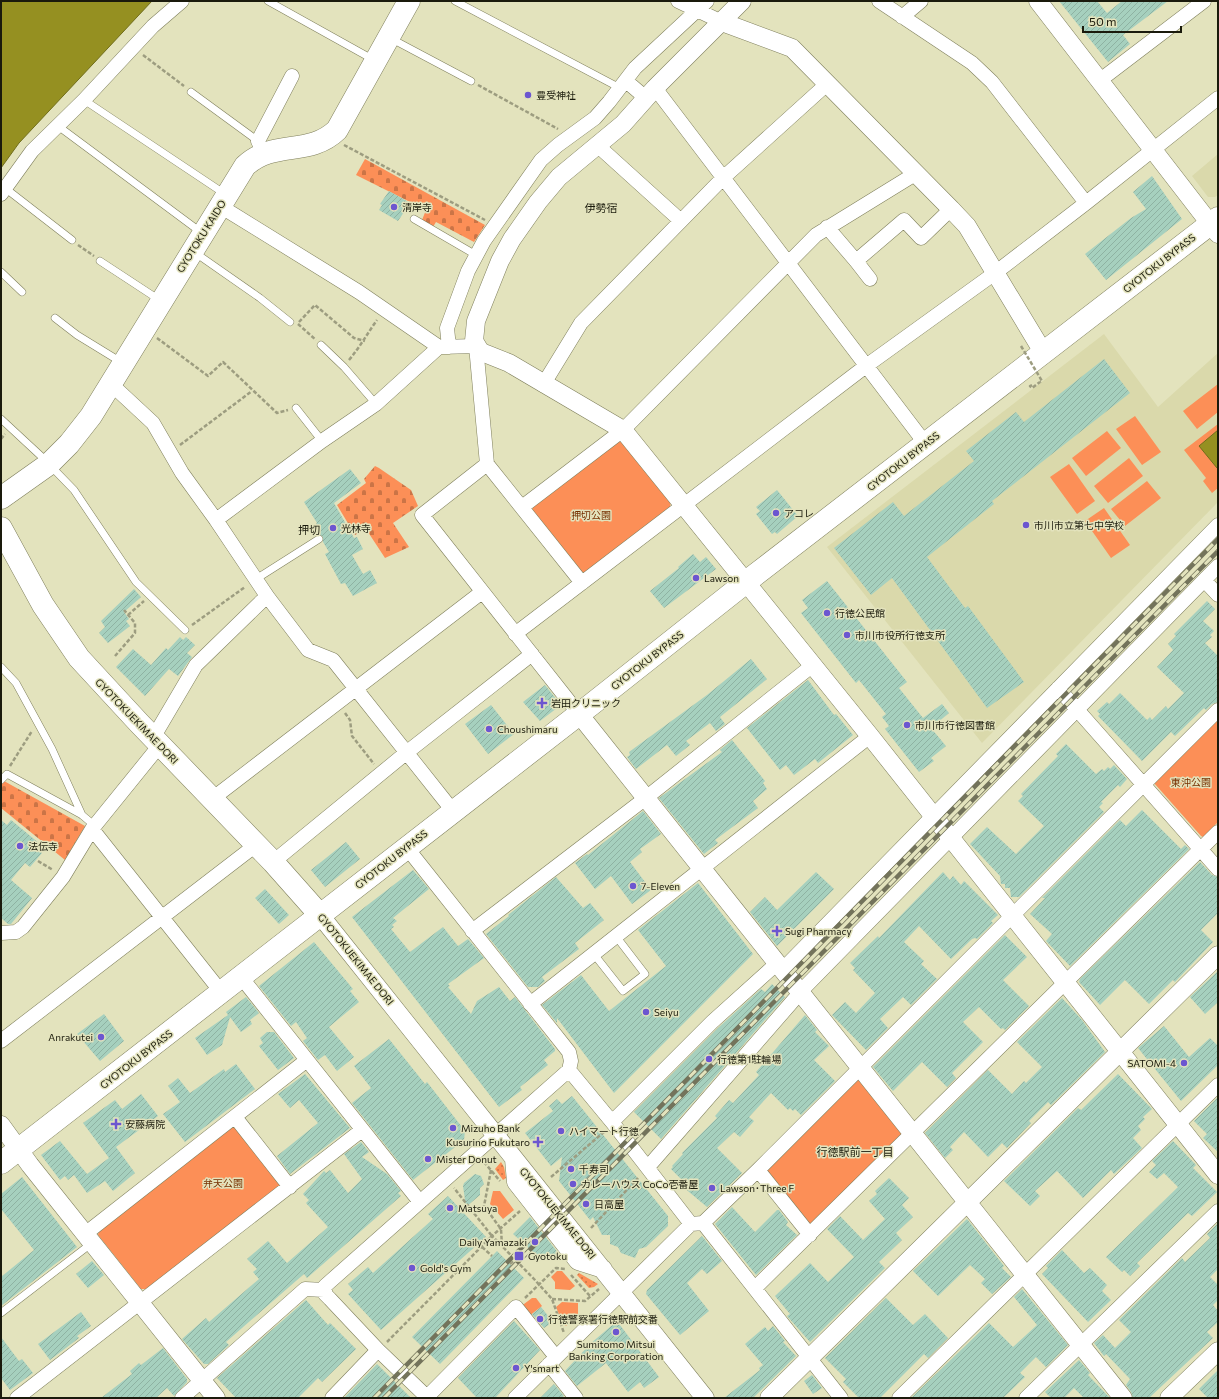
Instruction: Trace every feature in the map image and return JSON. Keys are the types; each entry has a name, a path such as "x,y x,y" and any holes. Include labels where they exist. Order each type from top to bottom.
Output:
{"main road":[{"name":"GYOTOKU KAIDO","path":"1,498 49,464 69,444 91,416 245,166 261,147 284,148 314,145 330,137 344,120 390,38 407,2"},
{"name":"GYOTOKU BYPASS","path":"1,1163 222,993 925,443 1043,352 1215,225"},
{"name":"GYOTOKUEKIMAE DORI","path":"1,528 43,605 66,641 93,675 273,862 320,915"}],"street":[{"path":"3,191 32,151 84,100 153,26 182,1"},
{"path":"678,1 702,6 722,22 792,48 914,174 967,226 1043,352"},
{"path":"582,584 487,464 476,346 473,335 476,321 500,261 512,239 538,202 559,177 623,124 650,93 742,1"},
{"path":"879,1 972,63 992,82 1086,203"},
{"path":"902,17 921,1"},
{"path":"1038,1 1154,151 1215,225"},
{"path":"1099,81 1204,1"},
{"path":"216,520 322,441 376,404 444,347 447,328 460,292 476,255 484,241 541,160 558,145 595,118 653,50 702,6"},
{"path":"261,147 292,76"},
{"path":"543,385 581,323 723,178 827,84"},
{"path":"623,85 650,93 723,178 787,264 925,443"},
{"path":"516,634 866,366 995,272 1086,203 1154,151 1218,98"},
{"path":"597,145 681,221"},
{"path":"522,507 623,430 787,264 827,227 914,174"},
{"path":"224,200 385,310 444,347 476,346 484,353 509,363 543,385 623,430 870,736 1218,1175"},
{"path":"856,262 904,220 921,238 951,209"},
{"path":"827,227 870,279"},
{"path":"111,384 153,423 182,473 216,520 267,596 308,650 333,660 453,811"},
{"path":"487,464 422,515 1123,1398"},
{"path":"609,1126 712,1022 772,967 787,965 1218,526"},
{"path":"644,1170 801,992 1218,566"},
{"path":"1204,580 1218,595"},
{"path":"212,799 482,592"},
{"path":"2,932 16,932 23,928 63,877 93,827 157,742 196,665 267,596"},
{"path":"273,862 406,753 532,654"},
{"path":"472,931 646,798 813,665"},
{"path":"1058,688 1218,869"},
{"path":"515,1398 622,1293 758,1170 1143,783 1218,710"},
{"path":"530,1004 615,935 870,736"},
{"path":"93,827 222,993"},
{"path":"755,1288 1218,832"},
{"path":"1,1041 256,845"},
{"path":"324,1290 325,1286 333,1277 569,1070 571,1061 569,1052 407,848"},
{"name":"GYOTOKUEKIMAE DORI","path":"320,915 514,1159 516,1182 578,1262 603,1270 622,1293"},
{"path":"769,1398 1218,955"},
{"path":"241,978 420,1202"},
{"path":"88,1238 235,1116 307,1060"},
{"path":"569,1070 609,1126 644,1170 697,1224 755,1288 841,1398"},
{"path":"899,1398 1218,1085"},
{"path":"235,1116 290,1187"},
{"path":"1,1125 88,1238 216,1398"},
{"path":"17,1398 362,1130"},
{"path":"758,1170 810,1234"},
{"path":"1026,1398 1218,1212"},
{"path":"182,1398 305,1290 324,1290"},
{"path":"324,1290 330,1299 378,1350 427,1398 516,1307 576,1398"},
{"path":"622,1293 705,1398"},
{"path":"332,1398 378,1350"},
{"path":"1169,1398 1218,1351"}],"lane":[{"path":"268,1 376,61"},
{"path":"455,1 623,85"},
{"path":"390,38 471,81"},
{"path":"191,92 261,147"},
{"path":"84,100 224,200"},
{"path":"58,126 197,242 260,298 294,323"},
{"path":"3,191 72,240"},
{"path":"414,219 476,255"},
{"path":"100,261 161,301"},
{"path":"1,272 22,292"},
{"path":"55,318 77,335 123,364"},
{"path":"321,345 344,367 376,404"},
{"path":"296,408 322,441"},
{"path":"1,419 49,464 74,490 136,582 185,630"},
{"path":"256,579 319,539"},
{"path":"1,667 16,684 52,749 82,815 93,827"},
{"path":"1,780 7,774 82,815"},
{"path":"593,953 623,991 645,974 615,935"},
{"path":"1,1313 88,1238"}],"path":[{"path":"133,47 191,92"},
{"path":"471,81 570,137"},
{"path":"330,137 496,226"},
{"path":"72,240 100,261"},
{"path":"321,345 294,323 315,305 354,338 365,341"},
{"path":"344,367 365,341 369,330 385,310"},
{"path":"144,328 208,376 224,362 252,391 277,413 296,408"},
{"path":"1021,346 1042,381 1039,381"},
{"path":"170,452 252,391"},
{"path":"185,630 256,579"},
{"path":"128,615 150,596"},
{"path":"115,656 135,633 135,624 124,610"},
{"path":"338,702 350,720 352,736 381,774"},
{"path":"7,774 37,724"},
{"path":"551,1177 609,1126"},
{"path":"482,1159 500,1182"},
{"path":"491,1170 484,1206 501,1229 502,1246"},
{"path":"591,1228 644,1170"},
{"path":"446,1178 492,1236 552,1299 565,1335"},
{"path":"378,1350 492,1236 520,1212 520,1206"},
{"path":"482,1247 492,1256"},
{"path":"510,1264 516,1260"},
{"path":"516,1307 556,1268 565,1268 590,1296"},
{"path":"552,1299 585,1301 601,1287"}],"shaded area":[{"path":"1,1 152,1 19,143 1,168"},
{"path":"1218,154 1218,195 1215,197 1208,197 1192,176"},
{"name":"市川市立第七中学校","path":"1104,334 1158,407 1218,353 1218,502 982,743 827,547"},
{"path":"1218,430 1218,468 1217,468 1199,446"}],"green space":[{"path":"365,159 485,225 474,242 436,222 433,227 422,220 426,210 356,175"},
{"path":"1218,384 1218,412 1197,429 1183,411"},
{"path":"1135,416 1161,452 1142,465 1116,429"},
{"path":"1218,424 1218,488 1212,493 1203,481 1206,478 1184,450"},
{"path":"1107,431 1121,448 1086,476 1072,458"},
{"name":"押切公園","path":"617,442 623,442 671,501 670,507 587,572 579,572 532,512 533,505"},
{"path":"1129,458 1143,476 1108,503 1094,486"},
{"path":"1069,464 1095,501 1077,514 1050,477"},
{"path":"375,466 411,490 418,506 393,523 409,547 385,558 366,529 355,535 337,505 366,483 364,479"},
{"path":"1147,481 1161,498 1125,526 1111,509"},
{"path":"1104,508 1130,545 1111,558 1085,521"},
{"name":"東沖公園","path":"1218,718 1218,822 1203,837 1154,783"},
{"path":"4,781 85,826 65,860 1,808 1,784"},
{"path":"856,1079 861,1080 901,1130 901,1137 812,1225 805,1223 766,1174 767,1168"},
{"name":"弁天公園","path":"231,1127 238,1128 280,1182 278,1189 147,1289 141,1289 98,1235 99,1230"},
{"path":"501,1162 504,1167 506,1178 503,1180 495,1169"},
{"path":"493,1191 500,1191 514,1210 503,1219 490,1204"},
{"path":"557,1271 562,1271 575,1286 570,1290 555,1289 555,1282 551,1277"},
{"path":"579,1273 598,1284 589,1288 577,1275"},
{"path":"532,1298 536,1298 542,1306 528,1317 520,1307"},
{"path":"562,1302 578,1303 578,1315 566,1326 563,1324 556,1307"}],"building":[{"path":"1059,1 1097,1 1107,13 1122,1 1168,1 1123,35 1130,44 1108,62"},
{"path":"1152,176 1182,219 1106,280 1085,254 1131,218 1146,209 1133,192"},
{"name":"清岸寺","path":"389,191 410,203 398,221 379,210 382,205 380,204"},
{"path":"1104,359 1130,393 992,501 994,504 927,557 965,608 968,606 1024,682 987,708 892,578 871,595 834,548 893,502 904,516 974,461 966,451 1016,412 1024,422"},
{"path":"350,469 361,483 334,503 354,538 357,537 363,549 352,555 363,574 370,570 377,583 353,596 345,583 341,584 325,554 329,552 323,542 323,537 317,533 320,531 316,524 317,523 304,502"},
{"name":"アコレ","path":"777,490 798,516 777,534 775,532 772,534 756,514 760,511 756,507"},
{"path":"693,554 700,562 706,557 716,569 664,608 650,591 679,568 678,567"},
{"path":"827,581 907,682 899,688 923,718 942,704 949,713 931,728 946,746 931,758 934,761 919,772 885,729 889,726 882,717 886,714 859,680 856,683 801,613 808,608 802,600"},
{"path":"134,589 141,597 124,612 129,619 126,621 130,626 108,643 99,633 105,627 101,621"},
{"path":"1207,601 1215,609 1203,621 1214,631 1210,635 1212,637 1205,643 1218,656 1218,702 1212,704 1206,710 1204,708 1175,736 1171,732 1142,761 1098,716 1100,714 1097,711 1107,702 1109,704 1120,693 1147,720 1150,717 1152,720 1166,706 1168,709 1184,693 1157,667 1173,650 1168,644 1176,636 1174,634"},
{"path":"180,637 183,640 186,637 195,645 187,653 192,657 178,676 169,669 145,696 116,667 133,649 151,665 166,648 168,650"},
{"path":"751,659 767,679 720,717 725,724 716,731 710,723 686,741 690,745 676,756 667,745 636,769 627,757 630,755 629,752 707,695"},
{"path":"808,680 834,715 836,714 853,735 818,763 815,759 794,775 786,765 780,770 747,728"},
{"name":"岩田クリニック","path":"545,685 561,705 540,721 523,702"},
{"name":"Choushimaru","path":"491,705 514,734 488,754 465,724"},
{"path":"732,740 765,781 763,783 767,789 753,801 758,808 715,840 718,843 704,854 659,798 722,752 720,750"},
{"path":"1066,744 1096,774 1102,769 1104,771 1108,767 1110,769 1114,765 1127,779 1120,787 1118,785 1101,802 1103,803 1099,807 1104,812 1019,897 1011,897 1010,888 1005,888 1005,884 1001,884 1000,876 970,844 987,827 1016,854 1044,826 1018,801 1023,796 1021,794 1058,756 1056,754"},
{"path":"1142,810 1181,849 1185,845 1189,849 1070,966 1046,941 1052,934 1030,914 1045,898 1042,898 1120,820 1126,826"},
{"path":"643,811 661,834 640,849 642,852 630,862 651,890 632,904 611,876 595,889 575,863 587,854 588,855"},
{"path":"1,820 7,825 11,820 40,844 36,848 42,853 30,867 25,863 11,880 32,898 11,924 8,924 1,918"},
{"path":"346,842 360,859 325,887 311,870"},
{"path":"1200,862 1212,875 1218,877 1218,913 1201,930 1213,942 1175,982 1173,980 1149,1004 1125,980 1100,1005 1079,982 1080,979"},
{"path":"413,870 429,889 393,918 397,921 392,925 394,927 391,929 410,952 443,927 458,946 468,939 484,958 448,984 450,986 448,987 471,1014 477,1001 499,987 510,1001 515,997 555,1049 555,1051 544,1060 548,1065 520,1087 522,1090 499,1107 352,917"},
{"path":"816,872 834,889 777,946 750,912 765,897 777,910"},
{"path":"943,872 950,880 953,876 961,885 964,881 998,915 991,921 993,923 977,939 972,939 951,959 919,926 904,942 924,961 921,964 937,979 911,1005 903,997 880,1019 888,1028 866,1050 832,1015 845,1002 856,1013 875,993 853,970 855,968 850,963 878,936 879,938"},
{"path":"556,877 583,908 590,903 604,920 575,943 579,949 542,977 545,981 538,987 528,987 486,934"},
{"path":"698,883 753,954 614,1093 557,1018 557,1023 542,1005 581,975 609,1011 666,966 638,930"},
{"path":"265,889 289,915 279,924 255,898"},
{"path":"1005,935 1027,957 1003,980 1029,1006 1005,1030 1003,1028 1001,1029 979,1007 963,1022 983,1042 952,1073 956,1078 947,1087 922,1062 893,1091 873,1067"},
{"path":"314,942 353,989 350,991 359,1002 329,1027 354,1057 337,1071 325,1055 318,1060 303,1041 307,1038 296,1022 291,1026 259,986"},
{"path":"1218,971 1218,1002 1205,1014 1190,997"},
{"name":"行徳第1駐輪場","path":"772,984 785,997 661,1139 634,1112 718,1028 761,989 765,992"},
{"path":"246,997 259,1013 250,1020 252,1024 241,1032 230,1017 222,1045 207,1055 195,1038 228,1015 226,1012"},
{"path":"1062,998 1082,1020 1105,1052 1051,1105 1048,1102 1029,1121 1031,1123 1007,1148 1002,1143 988,1157 964,1132 950,1147 953,1150 945,1158 925,1133 988,1070 1012,1094 1024,1081 1026,1083 1042,1067 1017,1042"},
{"name":"Anrakutei","path":"104,1014 124,1041 100,1061 77,1034"},
{"path":"805,1015 817,1030 815,1032 829,1046 814,1060 835,1081 801,1115 795,1109 793,1111 790,1108 788,1110 771,1093 749,1117 754,1121 740,1137 734,1132 717,1148 742,1173 707,1207 682,1186 685,1183 671,1169 673,1167 672,1166 683,1154 682,1153 717,1118 715,1116 729,1100 733,1103 759,1075 756,1072"},
{"name":"SATOMI-4","path":"1164,1026 1189,1057 1210,1038 1218,1046 1218,1065 1181,1101 1138,1048"},
{"path":"267,1032 274,1032 294,1058 278,1070 259,1046 263,1043 260,1038"},
{"path":"389,1039 425,1084 427,1082 465,1131 464,1140 413,1180 352,1103 371,1088 354,1066"},
{"path":"236,1064 255,1089 185,1142 163,1114 180,1102 168,1086 178,1078 190,1093 224,1069 225,1072"},
{"path":"305,1074 350,1128 290,1174 277,1156 318,1123 299,1100 290,1108 278,1094"},
{"path":"1118,1074 1152,1109 1143,1117 1145,1119 1138,1126 1141,1130 1133,1138 1142,1148 1114,1174 1111,1170 1083,1198 1057,1171 1035,1191 1040,1196 1030,1206 1004,1181 1078,1108 1081,1110"},
{"path":"141,1094 158,1116 116,1147 135,1173 113,1191 105,1181 87,1193 74,1175 68,1180 65,1176 60,1180 41,1155 60,1141 87,1174 109,1158 83,1123 115,1100 122,1109"},
{"path":"572,1096 668,1216 668,1226 646,1247 639,1249 635,1258 621,1253 618,1247 610,1244 610,1235 602,1235 593,1217 590,1220 559,1181 562,1157 551,1166 525,1133 553,1111 549,1106 557,1099 562,1104"},
{"path":"1218,1097 1218,1152 1203,1138 1207,1134 1194,1121"},
{"path":"1173,1141 1196,1165 1193,1168 1217,1192 1192,1216 1188,1213 1137,1263 1140,1266 1130,1276 1124,1270 1122,1272 1106,1257 1178,1187 1164,1173 1157,1179 1149,1172 1156,1165 1152,1161"},
{"path":"361,1142 369,1152 362,1157 387,1174 401,1191 398,1193 401,1196 307,1278 304,1274 226,1342 229,1345 208,1364 204,1364 182,1339 206,1318 209,1322 259,1279 253,1272 257,1269 247,1259 268,1241 287,1263 328,1227 306,1203 309,1200 303,1194 324,1171 326,1173 330,1170 348,1193 362,1179 344,1154"},
{"path":"475,1174 481,1176 484,1184 480,1188 480,1195 466,1207 463,1186 464,1183"},
{"path":"22,1177 77,1247 1,1306 1,1277 34,1250 1,1209 1,1194"},
{"path":"889,1178 909,1198 902,1205 913,1217 896,1233 902,1240 879,1262 885,1268 810,1342 787,1316 790,1314 775,1296 810,1263 828,1282 854,1257 827,1229 840,1216 863,1240 885,1219 869,1201 877,1194 875,1191"},
{"path":"448,1196 486,1237 381,1330 348,1294 353,1290 348,1284 368,1267 373,1273 433,1219 428,1214"},
{"path":"732,1207 755,1232 777,1210 779,1210 788,1222 786,1225 797,1235 756,1275 715,1224"},
{"path":"530,1217 559,1254 552,1260 542,1260 513,1234"},
{"path":"967,1219 1004,1266 1002,1268 1011,1277 992,1294 981,1283 985,1279 970,1265 938,1296 913,1271"},
{"path":"1218,1223 1218,1269 1210,1277 1218,1285 1218,1300 1213,1305 1218,1311 1218,1322 1207,1332 1213,1338 1149,1398 1133,1398 1126,1385 1130,1379 1106,1354 1104,1356 1094,1343 1103,1335 1115,1348 1131,1332 1119,1320 1182,1258 1185,1262 1210,1238 1207,1234"},
{"path":"702,1236 722,1261 707,1274 702,1269 687,1283 709,1311 680,1335 646,1294 647,1290"},
{"path":"1062,1250 1084,1273 1090,1268 1107,1285 1102,1291 1111,1300 1088,1322 1042,1274 1048,1268 1046,1266"},
{"path":"497,1251 524,1278 440,1364 412,1337"},
{"path":"92,1261 104,1275 88,1288 76,1274"},
{"path":"1022,1289 1068,1345 1046,1367 1036,1357 1020,1373 1025,1377 1003,1398 911,1398 989,1323 1013,1347 1037,1325 1014,1297"},
{"path":"886,1298 913,1325 925,1314 948,1338 928,1358 924,1354 880,1398 859,1398 843,1382 846,1379 825,1358"},
{"path":"306,1300 328,1325 330,1323 356,1349 322,1382 318,1378 298,1398 236,1398 217,1378"},
{"path":"541,1307 553,1322 544,1328 532,1314"},
{"path":"81,1312 91,1326 77,1336 79,1338 50,1360 38,1344"},
{"path":"514,1321 540,1350 495,1398 477,1398 458,1378"},
{"path":"617,1321 659,1377 644,1388 640,1382 628,1392 606,1363 577,1386 565,1371 590,1344"},
{"path":"773,1326 785,1341 783,1342 796,1356 753,1398 724,1398 760,1370 759,1368 763,1365 745,1344 765,1327 768,1331"},
{"path":"1,1337 19,1361 22,1359 33,1373 10,1390 1,1378"},
{"path":"163,1348 187,1379 187,1382 174,1396 167,1388 156,1398 101,1398 132,1374 130,1371 139,1363 141,1365"},
{"path":"1079,1360 1090,1373 1088,1375 1110,1398 1084,1398 1074,1388 1064,1398 1051,1398 1045,1392"},
{"path":"377,1364 411,1398 344,1398"},
{"path":"1218,1370 1218,1398 1208,1398 1199,1389"},
{"path":"812,1375 822,1388 813,1394 804,1381"},
{"path":"554,1384 564,1396 561,1398 540,1398"}],"railway":[{"path":"374,1398 1218,539"},
{"path":"384,1398 1218,551"}],"place":[{"name":"豊受神社","path":"528,95"},
{"name":"清岸寺","path":"394,207"},
{"name":"アコレ","path":"776,513"},
{"name":"市川市立第七中学校","path":"1026,525"},
{"name":"光林寺","path":"333,528"},
{"name":"Lawson","path":"696,578"},
{"name":"行徳公民館","path":"827,613"},
{"name":"市川市役所行徳支所","path":"847,635"},
{"name":"岩田クリニック","path":"542,703"},
{"name":"市川市行徳図書館","path":"907,725"},
{"name":"Choushimaru","path":"489,729"},
{"name":"法伝寺","path":"20,846"},
{"name":"7-Eleven","path":"633,886"},
{"name":"Sugi Pharmacy","path":"777,931"},
{"name":"Seiyu","path":"646,1012"},
{"name":"Anrakutei","path":"101,1037"},
{"name":"行徳第1駐輪場","path":"709,1059"},
{"name":"SATOMI-4","path":"1184,1063"},
{"name":"安藤病院","path":"116,1124"},
{"name":"Mizuho Bank","path":"453,1128"},
{"name":"ハイマート行徳","path":"561,1131"},
{"name":"Kusurino Fukutaro","path":"538,1142"},
{"name":"Mister Donut","path":"428,1159"},
{"name":"千寿司","path":"571,1169"},
{"name":"カレーハウス CoCo壱番屋","path":"573,1184"},
{"name":"Lawson･Three F","path":"712,1188"},
{"name":"日高屋","path":"586,1204"},
{"name":"Matsuya","path":"450,1208"},
{"name":"Daily Yamazaki","path":"535,1242"},
{"name":"Gyotoku","path":"519,1256"},
{"name":"Gold's Gym","path":"412,1268"},
{"name":"行徳警察署行徳駅前交番","path":"540,1319"},
{"name":"Sumitomo Mitsui Banking Corporation","path":"616,1332"},
{"name":"Y'smart","path":"516,1368"}],"district":[{"name":"伊勢宿","path":"601,208"},
{"name":"押切","path":"309,530"},
{"name":"行徳駅前一丁目","path":"855,1152"}]}
